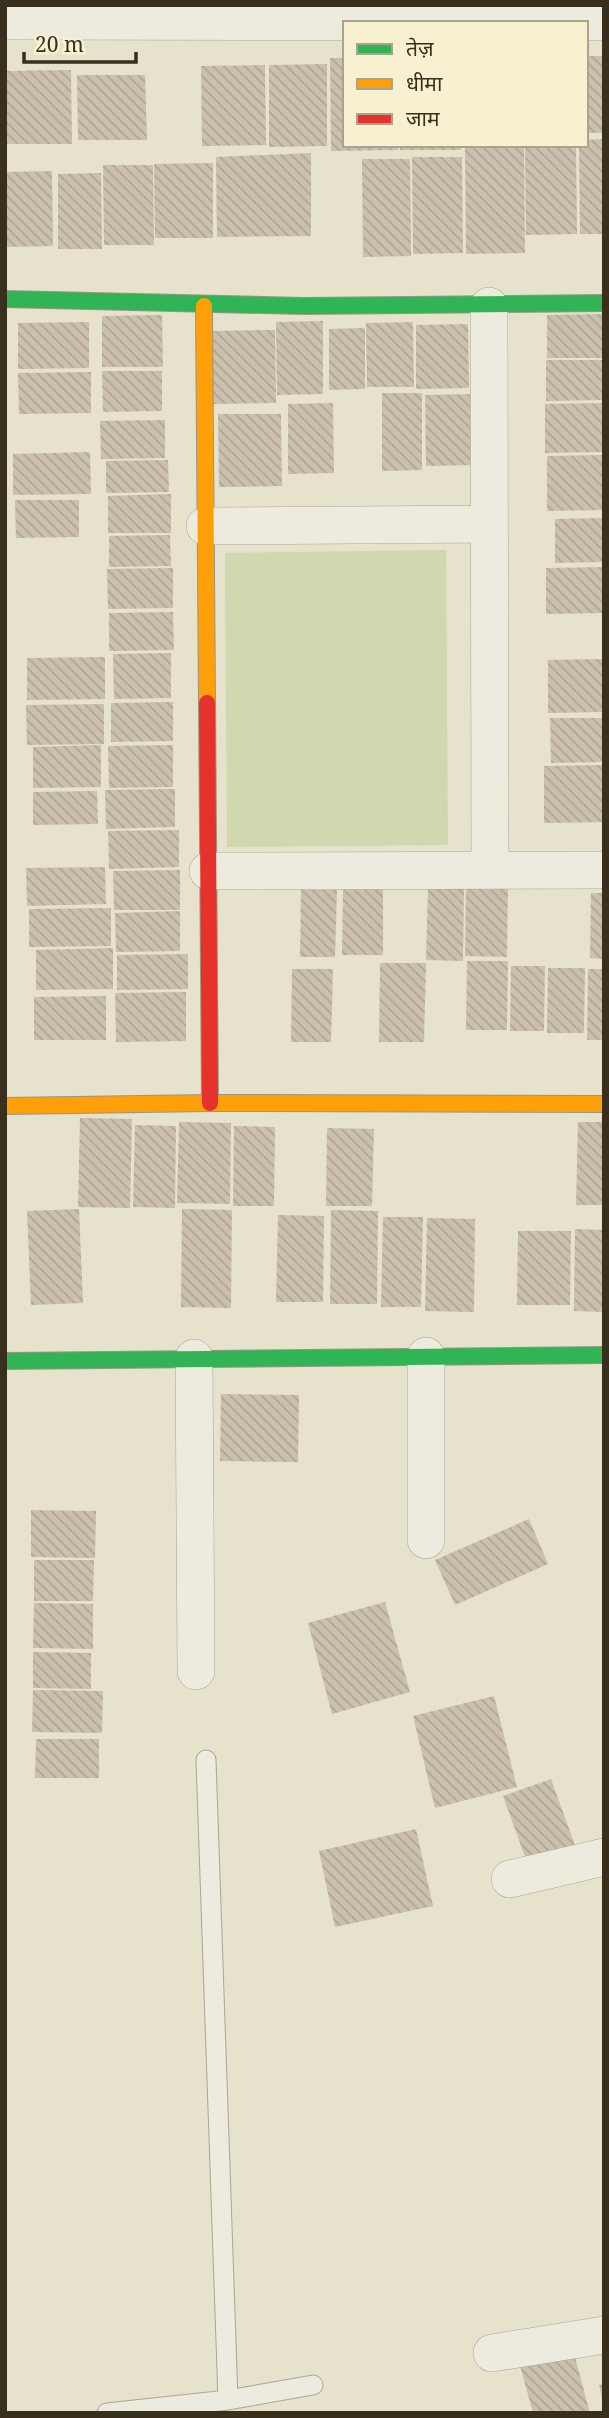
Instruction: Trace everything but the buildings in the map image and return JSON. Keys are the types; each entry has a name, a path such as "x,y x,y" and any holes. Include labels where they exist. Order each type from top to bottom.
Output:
{"street":[{"path":"5,20 343,21"},
{"path":"5,299 204,306 489,306 604,303"},
{"path":"204,306 210,1103"},
{"path":"489,306 490,871"},
{"path":"205,526 489,524"},
{"path":"208,871 604,870"},
{"path":"5,1106 210,1103 604,1104"},
{"path":"5,1361 604,1355"},
{"path":"426,1356 426,1540"},
{"path":"194,1358 196,1671"},
{"path":"510,1879 604,1857"},
{"path":"492,2353 604,2335"}],"lane":[{"path":"206,1760 228,2400"},
{"path":"107,2413 228,2400 313,2385"}],"green space":[{"path":"446,550 448,845 227,847 225,553"}],"traffic: fast":[{"path":"5,299 304,306 604,303"},
{"path":"5,1361 604,1355"}],"traffic: slow":[{"path":"204,306 207,703"},
{"path":"5,1106 210,1103 604,1104"}],"traffic: jam":[{"path":"207,703 210,1103"}]}
